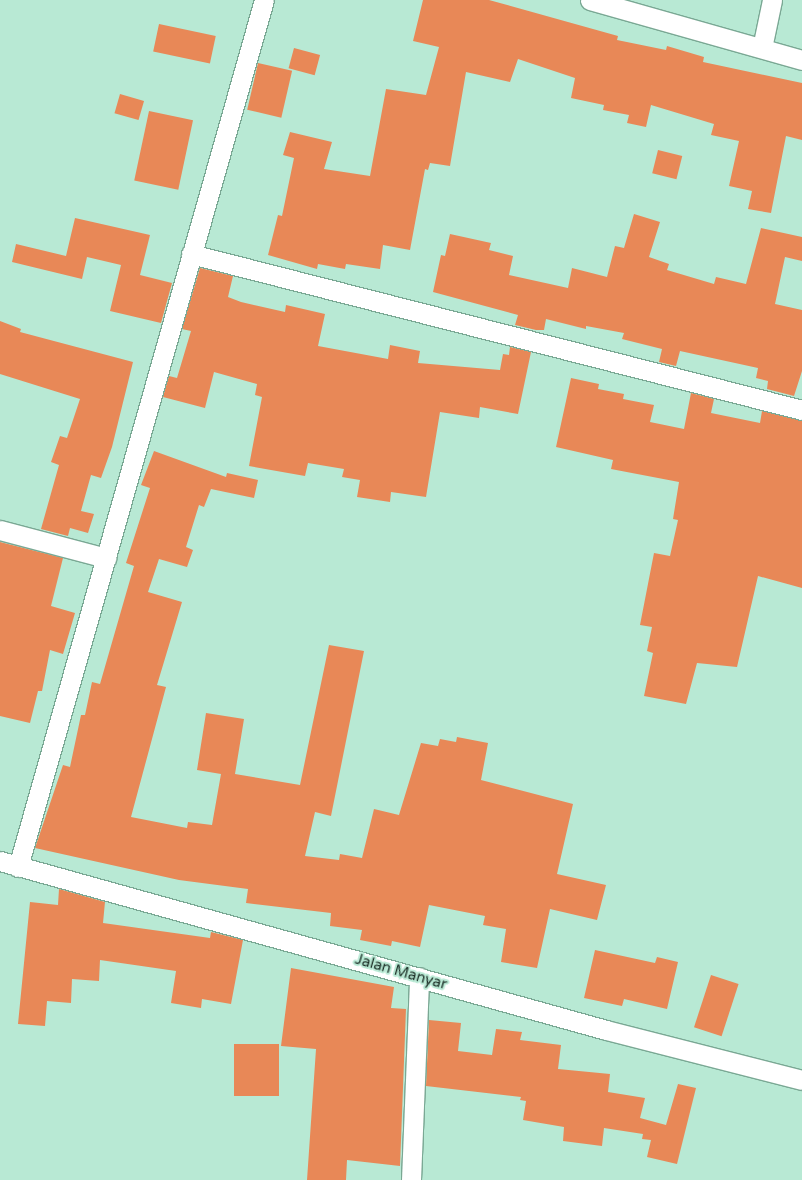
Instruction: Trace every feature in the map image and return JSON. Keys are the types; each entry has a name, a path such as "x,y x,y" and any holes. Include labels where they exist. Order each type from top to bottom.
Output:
{"street":[{"path":"18,867 264,0"},
{"path":"590,0 802,60"},
{"path":"762,48 772,0"},
{"path":"191,254 802,410"},
{"path":"0,530 106,558"},
{"name":"Jalan Manyar","path":"0,861 419,976 606,1030 802,1080"},
{"path":"411,1180 419,976"}],"building":[{"path":"423,0 489,0 618,36 617,40 666,50 667,46 704,57 703,62 802,83 802,140 786,136 771,213 748,209 752,191 729,186 739,141 711,135 714,124 651,105 646,127 627,123 629,115 603,110 604,105 571,98 575,78 518,59 510,82 466,72 450,166 430,163 428,170 425,169 410,250 383,245 380,269 346,264 345,269 318,264 317,269 268,255 278,215 282,216 294,158 283,155 290,132 332,142 324,169 370,176 386,89 426,95 439,47 413,41"},
{"path":"159,24 216,36 210,63 153,51"},
{"path":"294,48 320,55 315,75 289,68"},
{"path":"258,63 292,71 281,118 247,110"},
{"path":"120,94 144,101 139,120 114,113"},
{"path":"149,111 193,120 178,190 134,180"},
{"path":"658,150 682,156 676,179 652,173"},
{"path":"634,214 660,222 649,257 669,264 667,270 714,284 716,277 746,284 761,228 802,237 802,261 785,257 775,304 802,310 802,371 794,396 767,389 768,381 756,378 758,368 680,351 676,366 659,362 662,349 622,339 624,333 586,326 586,329 546,319 544,330 536,330 515,325 518,315 433,292 441,255 445,256 450,234 491,243 489,250 513,256 509,275 568,288 572,268 607,277 615,246 624,248"},
{"path":"75,218 150,235 140,275 172,283 161,323 110,311 121,265 87,257 82,279 12,262 16,244 66,256"},
{"path":"200,268 233,276 228,297 241,302 285,312 286,305 325,314 318,346 388,359 390,345 420,351 418,363 500,370 503,354 509,355 510,347 531,352 518,414 480,407 479,418 440,412 426,497 391,492 390,502 357,497 360,480 342,477 344,469 308,463 305,476 249,466 262,397 255,395 257,384 214,372 205,408 163,397 169,376 177,378 191,331 182,329"},
{"path":"0,321 21,329 20,332 133,362 112,447 101,478 91,475 81,511 94,514 88,533 70,528 68,536 41,529 59,465 51,462 60,436 67,438 80,399 0,374"},
{"path":"571,378 599,384 598,389 624,394 623,399 654,405 650,422 684,429 691,393 714,399 711,413 760,423 762,411 802,421 802,588 758,576 737,667 697,663 686,704 644,696 653,653 647,651 652,627 640,625 654,553 670,556 678,520 673,519 679,482 611,469 613,460 556,447"},
{"path":"154,451 226,477 227,473 258,480 254,498 211,489 204,507 199,505 186,547 193,550 187,567 159,559 148,592 182,602 157,685 166,687 131,817 187,828 188,822 212,825 221,774 197,770 206,713 244,719 235,774 300,785 329,645 364,651 331,816 315,812 305,856 339,860 340,854 362,858 374,809 399,815 421,743 438,746 440,739 456,742 457,737 488,743 481,780 573,804 557,874 606,885 597,920 550,909 537,968 501,962 506,929 483,925 485,916 429,905 420,947 392,941 391,946 360,940 362,930 330,926 331,913 246,903 248,889 179,880 35,848 63,765 70,767 81,715 85,715 92,682 100,684 134,566 126,563 150,488 141,485"},
{"path":"0,542 63,558 51,606 75,613 63,654 50,650 42,691 38,691 30,723 0,716"},
{"path":"59,889 105,902 103,923 210,938 211,932 243,940 231,1004 202,999 201,1008 171,1003 176,971 100,960 99,981 72,979 71,1003 47,1001 45,1026 18,1024 30,902 58,905"},
{"path":"595,950 655,963 657,957 678,962 667,1009 624,999 622,1006 584,998"},
{"path":"291,968 394,987 391,1008 406,1009 400,1166 347,1160 346,1180 307,1180 316,1049 281,1046"},
{"path":"711,975 739,984 722,1036 694,1027"},
{"path":"429,1020 461,1023 458,1051 492,1055 496,1029 522,1032 520,1040 561,1045 558,1069 610,1074 608,1092 645,1098 640,1118 666,1125 678,1084 696,1088 677,1164 647,1157 651,1140 642,1139 643,1134 604,1128 602,1146 563,1141 564,1127 523,1120 526,1101 520,1100 521,1097 426,1086"},
{"path":"234,1044 279,1044 279,1096 234,1096"}]}
